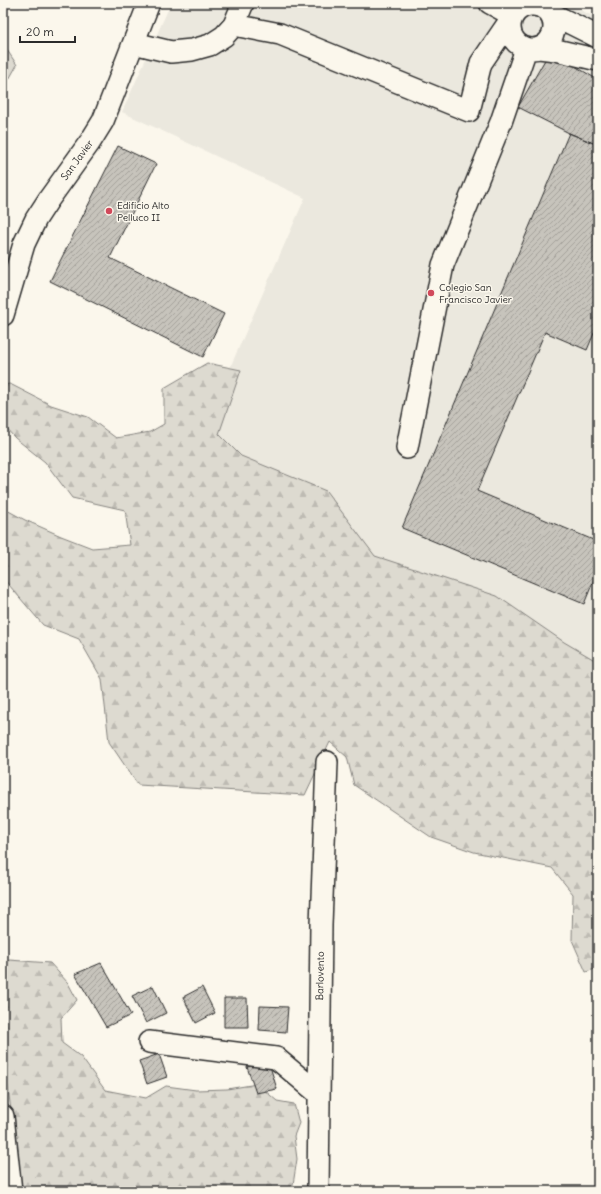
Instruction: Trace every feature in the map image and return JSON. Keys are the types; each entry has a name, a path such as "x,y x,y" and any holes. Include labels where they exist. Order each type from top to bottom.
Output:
{"street":[{"name":"San Javier","path":"3,315 24,244 36,219 77,162 103,121 149,3"},
{"path":"134,43 171,52 192,50 210,45 224,36 234,25 243,3"},
{"path":"490,3 511,19"},
{"path":"469,111 482,63 518,9 525,5 533,4 541,6 562,19 598,37"},
{"path":"407,448 443,265 501,122 533,49 546,45 554,32 553,18 548,11"},
{"path":"511,19 509,31 512,39 518,45 533,49 556,50 598,60"},
{"path":"234,25 280,34 469,111 501,122"},
{"name":"Barlovento","path":"318,1191 321,925 327,762"},
{"path":"149,1042 276,1058 319,1094"},
{"path":"3,1116 11,1191"}],"shaded area":[{"name":"Colegio San Francisco Javier","path":"171,3 567,3 598,19 598,679 410,591 194,456 221,388 305,198 122,112"}],"green space":[{"path":"3,44 17,65 3,90"},
{"path":"207,363 241,370 219,434 241,456 326,491 375,556 497,596 564,642 598,662 598,968 586,972 572,940 573,894 552,868 474,852 431,837 354,785 347,757 330,742 305,795 138,785 109,742 102,679 79,639 43,625 3,578 3,508 25,520 92,548 130,545 125,510 72,498 45,462 15,438 3,425 3,385 10,384 51,405 88,417 116,438 150,432 164,424 164,388"},
{"path":"9,960 50,963 68,983 77,1000 61,1018 62,1043 81,1057 105,1090 146,1098 166,1086 196,1090 227,1089 257,1084 277,1101 294,1104 299,1123 294,1136 297,1159 292,1191 20,1191 18,1161 7,1081 3,1025 3,971"}],"building":[{"path":"550,51 598,80 598,145 569,133 518,107"},
{"path":"569,133 598,145 598,324 587,350 545,332 477,491 598,542 598,570 584,604 402,528"},
{"name":"Edificio Alto Pelluco II","path":"118,146 156,164 110,258 224,314 203,357 50,281"},
{"path":"101,963 131,1015 106,1027 75,974"},
{"path":"153,986 166,1013 146,1023 132,996"},
{"path":"202,987 215,1013 196,1023 183,997"},
{"path":"224,998 247,998 248,1027 224,1027"},
{"path":"260,1006 288,1007 286,1032 259,1030"},
{"path":"159,1054 167,1077 147,1084 139,1061"},
{"path":"269,1063 277,1089 256,1093 247,1067"}],"place":[{"name":"Edificio Alto Pelluco II","path":"109,211"},
{"name":"Colegio San Francisco Javier","path":"431,293"}]}
